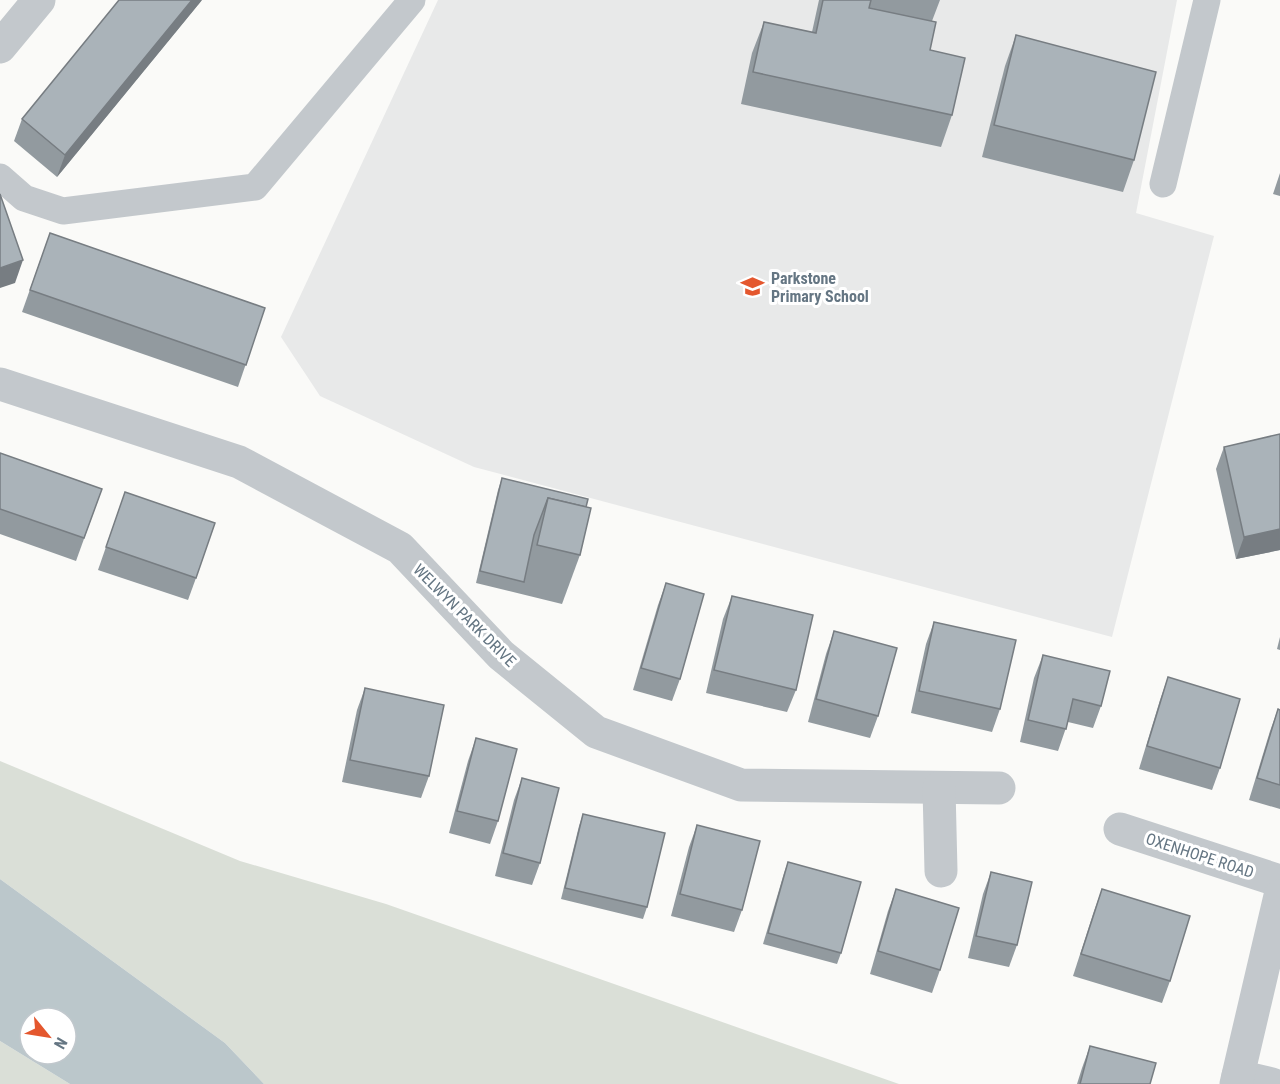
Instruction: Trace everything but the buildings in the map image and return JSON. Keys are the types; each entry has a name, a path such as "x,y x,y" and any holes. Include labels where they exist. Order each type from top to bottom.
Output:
{"street":[{"path":"0,47 39,0"},
{"name":"WELWYN PARK DRIVE","path":"0,384 239,462 400,548 501,655 596,732 741,784 999,788"},
{"path":"939,788 941,871"},
{"name":"OXENHOPE ROAD","path":"1120,829 1280,881"},
{"path":"1272,1084 1237,1080 1280,896"}],"lane":[{"path":"0,177 24,198 63,211 255,187 412,0"},
{"path":"1163,184 1207,0"}],"shaded area":[{"name":"Parkstone Primary School","path":"438,0 1177,0 1136,213 1214,236 1112,637 474,467 320,396 281,337"},
{"path":"0,761 240,861 386,904 899,1084 264,1084 225,1043 0,879"},
{"path":"0,879 225,1043 264,1084 70,1084 41,1066 78,1066 78,1006 18,1006 18,1052 0,1041"},
{"path":"0,1041 18,1052 18,1066 41,1066 70,1084 0,1084"}],"place":[{"name":"Parkstone Primary School","path":"753,287"}]}
